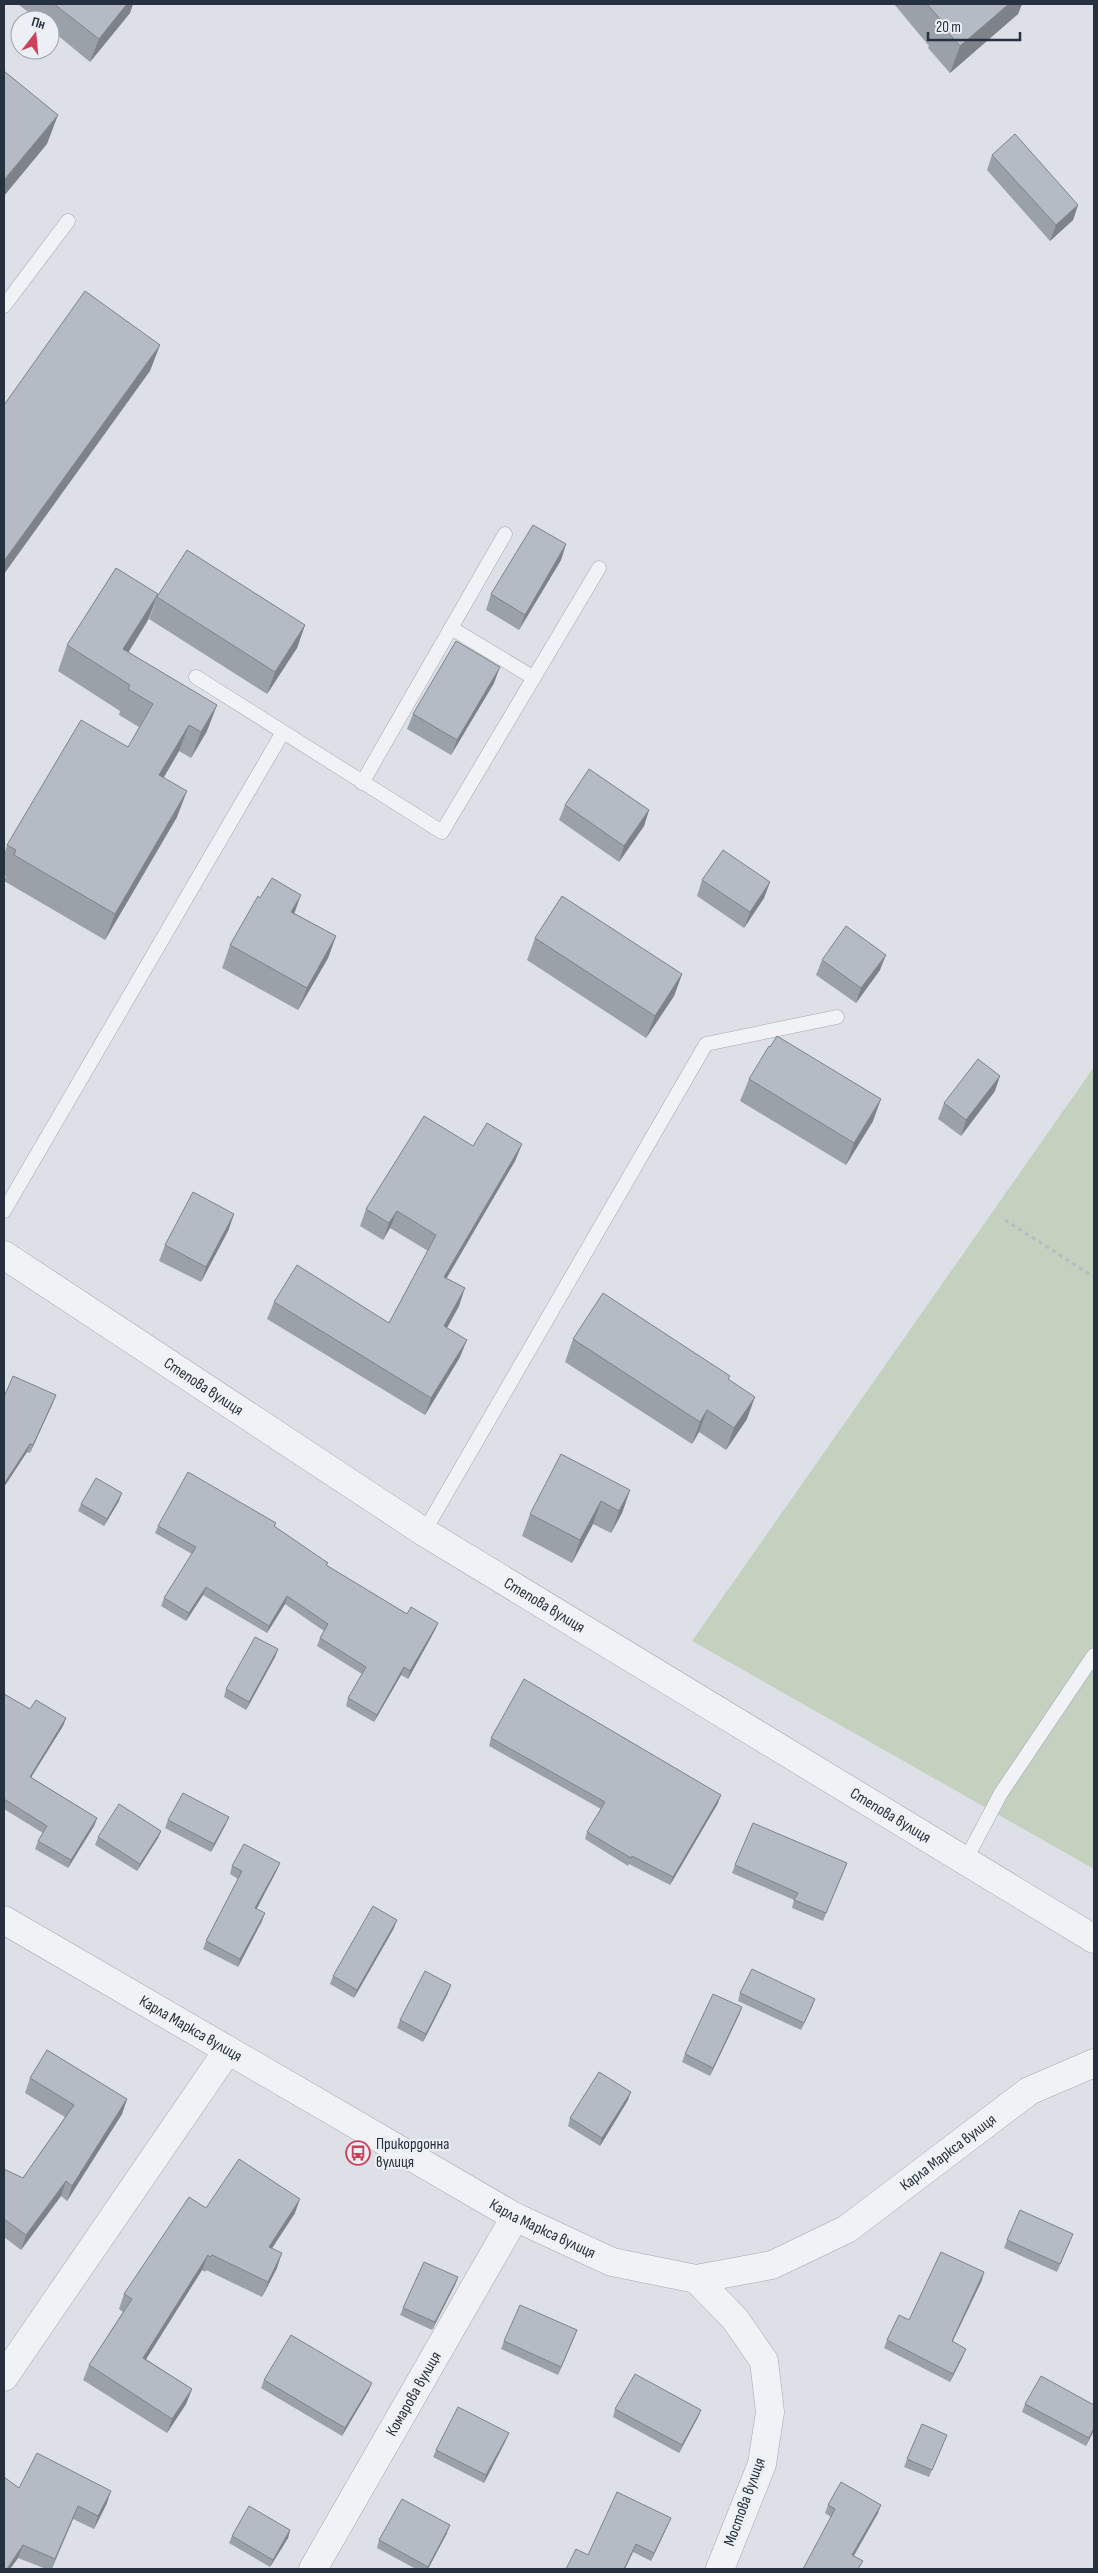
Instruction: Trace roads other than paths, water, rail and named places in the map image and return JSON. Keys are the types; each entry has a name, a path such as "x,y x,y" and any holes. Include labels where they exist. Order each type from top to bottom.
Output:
{"street":[{"name":"Степова вулиця","path":"4,1255 424,1532 1094,1939"},
{"name":"Карла Маркса вулиця","path":"4,1920 515,2217 612,2262 696,2279 772,2265 847,2229 1029,2090 1094,2063"},
{"path":"4,2377 228,2050"},
{"name":"Комарова вулиця","path":"313,2569 515,2217"},
{"name":"Мостова вулиця","path":"696,2279 735,2319 764,2361 770,2412 762,2464 720,2569"}],"lane":[{"path":"4,306 68,221"},
{"path":"362,783 504,534"},
{"path":"196,677 442,832 599,568"},
{"path":"451,628 534,678"},
{"path":"4,1211 283,732"},
{"path":"424,1532 706,1044 837,1017"},
{"path":"965,1861 1001,1793 1094,1655"}],"place":[{"name":"Прикордонна вулиця","path":"358,2153"}]}
